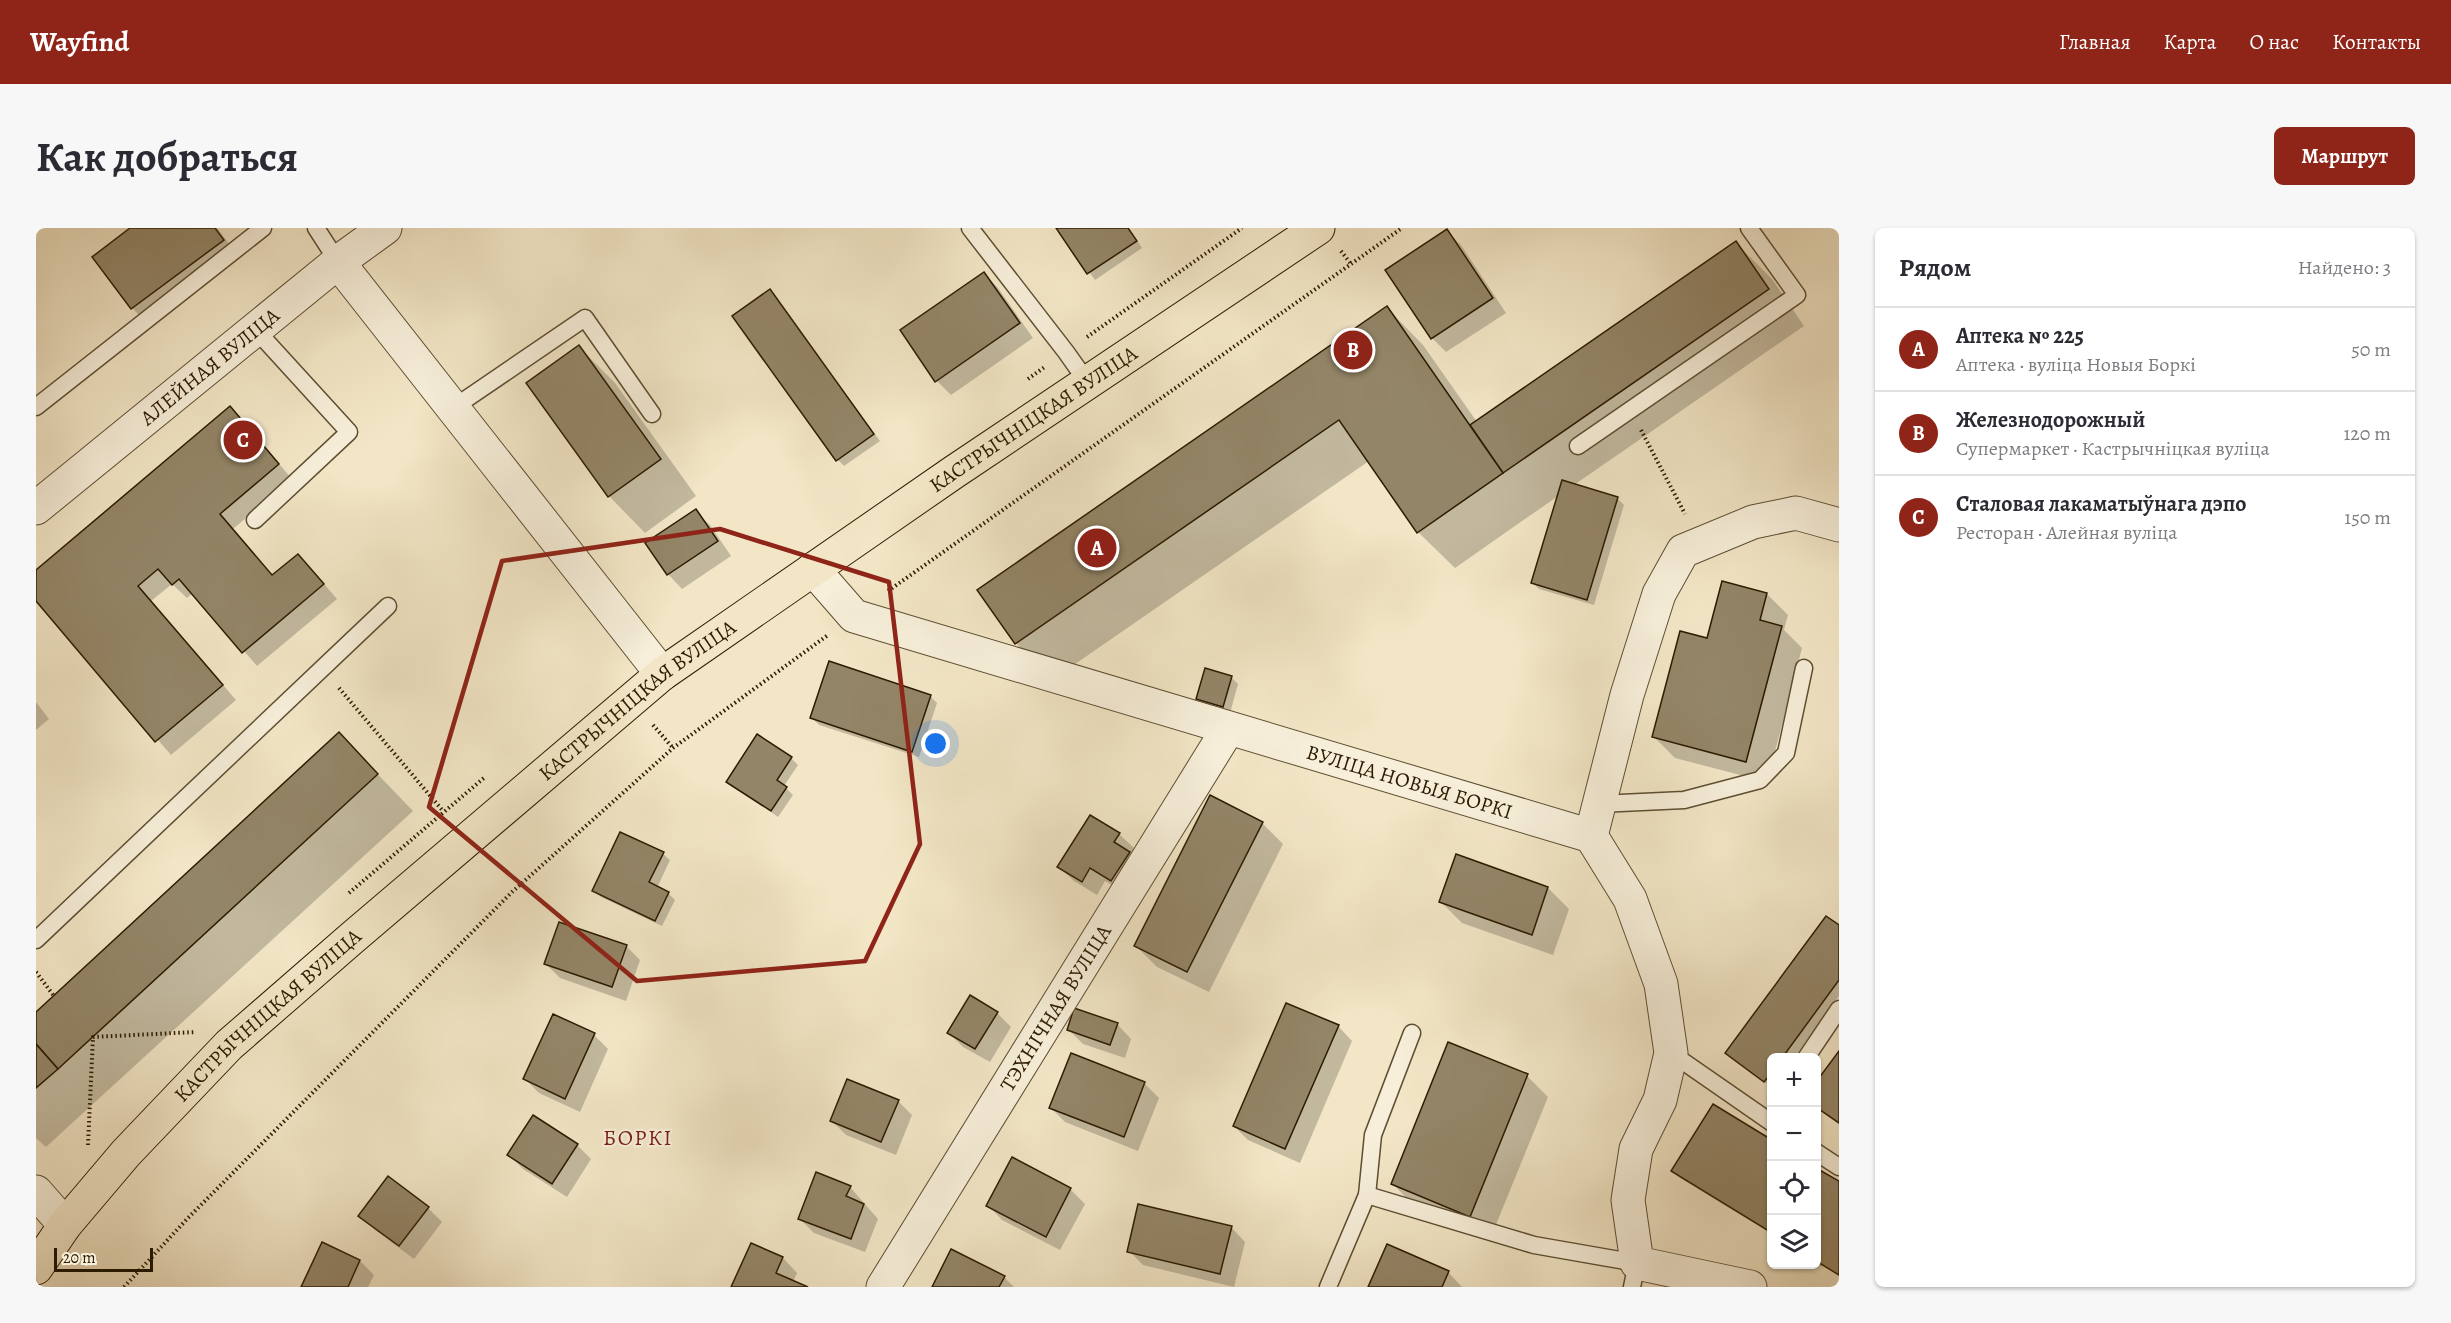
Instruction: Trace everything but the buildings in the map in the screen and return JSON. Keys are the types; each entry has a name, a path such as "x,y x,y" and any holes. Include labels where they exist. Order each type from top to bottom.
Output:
{"main road":[{"name":"КАСТРЫЧНІЦКАЯ ВУЛІЦА","path":"36,1268 65,1225 126,1153 230,1046 351,938 662,674 813,569 1318,228"}],"street":[{"name":"АЛЕЙНАЯ ВУЛІЦА","path":"36,508 338,262 385,228"},
{"path":"338,262 662,674"},
{"path":"1750,1287 1634,1275 1628,1200 1636,1149 1659,1100 1671,1053 1662,984 1630,899 1591,836 1627,695 1659,594 1683,551 1753,522 1796,513 1839,525"},
{"path":"813,569 854,616"},
{"name":"ВУЛІЦА НОВЫЯ БОРКІ","path":"854,616 1591,836"},
{"name":"ТЭХНІЧНАЯ ВУЛІЦА","path":"883,1287 1228,729"},
{"path":"36,1192 65,1225"}],"lane":[{"path":"36,408 263,228"},
{"path":"316,228 338,262"},
{"path":"970,228 1088,383"},
{"path":"1578,446 1797,295 1749,228"},
{"path":"453,408 585,318 652,414"},
{"path":"255,329 349,432 255,520"},
{"path":"36,940 388,606"},
{"path":"1599,804 1684,800 1760,780 1786,753 1804,668"},
{"path":"1809,1053 1839,1009"},
{"path":"1328,1287 1367,1195 1373,1135 1412,1033"},
{"path":"1671,1053 1767,1116"},
{"path":"1821,1155 1839,1167"},
{"path":"1367,1195 1634,1275"}],"path":[{"path":"124,1287 188,1218 512,892 673,748 854,616 1402,228"},
{"path":"1657,460 1686,515"},
{"path":"322,668 443,811"},
{"path":"36,972 54,996"},
{"path":"88,1146 93,1037 200,1032"}],"highlighted area":[{"path":"720,529 889,582 920,844 865,961 637,981 429,807 502,561"}],"place":[{"name":"Железнодорожный","path":"1353,350"},
{"name":"Сталовая лакаматыўнага дэпо","path":"243,440"},
{"name":"Аптека № 225","path":"1097,548"}],"district":[{"name":"БОРКІ","path":"638,1138"}]}
